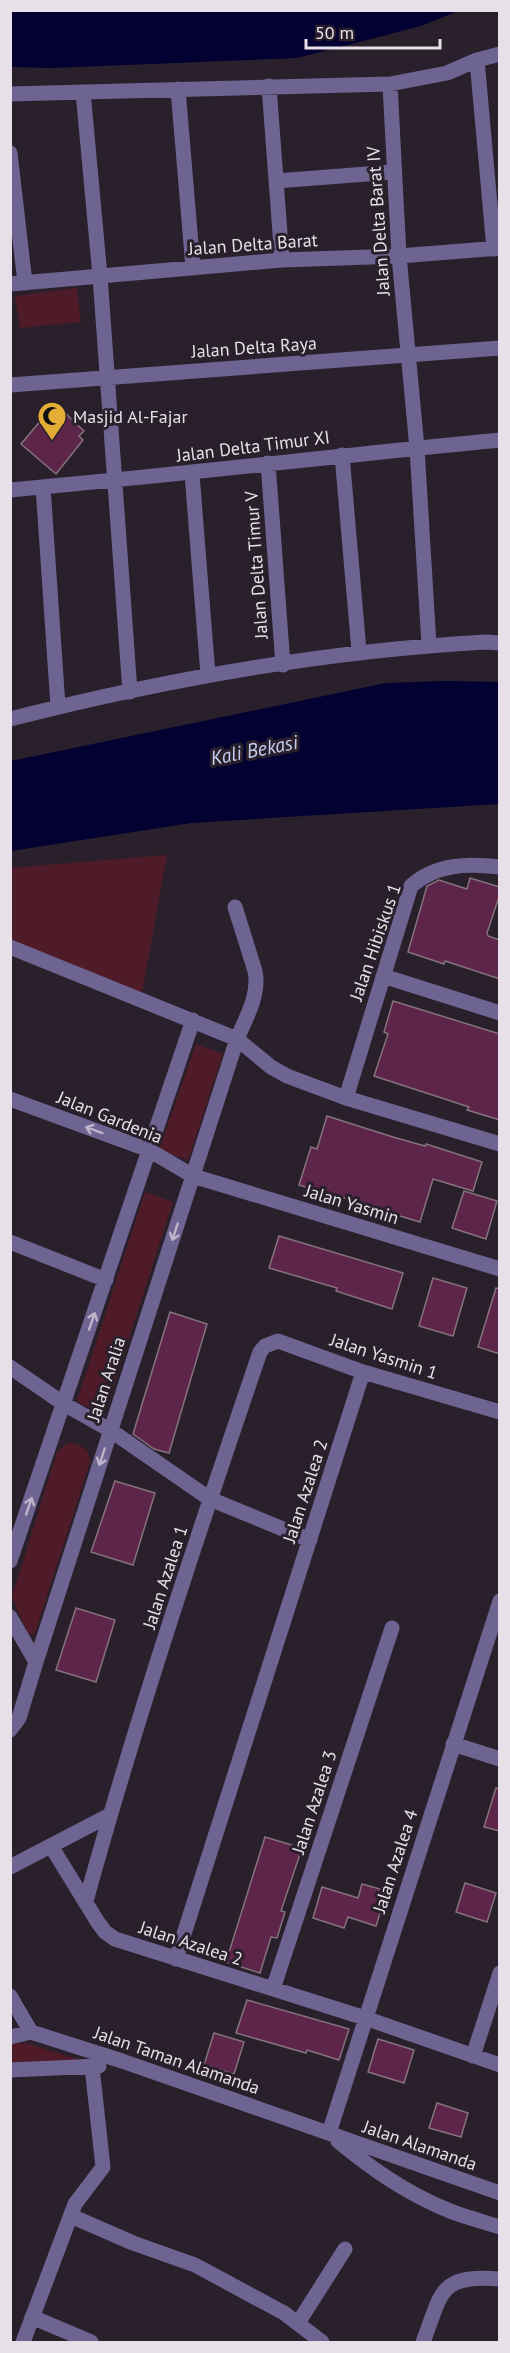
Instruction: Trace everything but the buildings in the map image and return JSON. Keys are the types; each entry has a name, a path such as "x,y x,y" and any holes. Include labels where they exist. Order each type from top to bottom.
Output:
{"street":[{"path":"10,94 390,84 447,73 477,60 500,54"},
{"path":"477,60 493,154 497,248"},
{"name":"Jalan Delta Barat IV","path":"390,84 393,172 417,448 429,645"},
{"path":"269,86 282,260"},
{"path":"178,89 194,268"},
{"path":"83,92 108,377 130,692"},
{"path":"10,153 18,283"},
{"path":"276,181 393,172"},
{"name":"Jalan Delta Barat","path":"18,283 282,260 399,256 497,248"},
{"name":"Jalan Delta Raya","path":"10,385 500,348"},
{"name":"Jalan Delta Timur XI","path":"10,490 192,474 268,463 500,440"},
{"path":"342,455 359,651"},
{"name":"Jalan Delta Timur V","path":"268,463 284,665"},
{"path":"192,474 208,675"},
{"path":"43,487 58,706"},
{"path":"10,719 58,706 208,675 284,665 359,651 429,645 500,643"},
{"name":"Jalan Hibiskus 1","path":"346,1098 411,886 422,877 457,865 500,867"},
{"name":"Jalan Aralia","path":"10,1730 19,1718 237,1039 252,1002 257,981 235,907"},
{"path":"10,947 237,1039 280,1073 346,1098 500,1144"},
{"path":"383,976 500,1013"},
{"name":"Jalan Aralia","path":"10,1561 193,1020"},
{"name":"Jalan Gardenia","path":"10,1099 149,1150 193,1176"},
{"name":"Jalan Yasmin","path":"193,1176 500,1269"},
{"path":"10,1242 106,1280"},
{"name":"Jalan Yasmin 1","path":"260,1352 264,1346 278,1341 363,1372 500,1413"},
{"name":"Jalan Azalea 1","path":"86,1901 110,1815 210,1499 260,1352"},
{"path":"10,1367 64,1404 110,1430 210,1499 310,1540"},
{"name":"Jalan Azalea 2","path":"176,1959 363,1372"},
{"name":"Jalan Azalea 4","path":"328,2133 453,1744 494,1640 500,1601"},
{"path":"10,1617 36,1662"},
{"name":"Jalan Azalea 3","path":"273,1989 392,1628"},
{"path":"453,1744 500,1759"},
{"path":"10,1867 110,1815"},
{"name":"Jalan Azalea 2","path":"51,1845 105,1932 115,1939 365,2018 500,2065"},
{"path":"473,2056 497,1991 500,1973"},
{"path":"10,1996 31,2032 10,2037"},
{"name":"Jalan Taman Alamanda","path":"31,2032 123,2061 328,2133"},
{"path":"10,2070 92,2067 123,2061"},
{"path":"22,2343 75,2204 103,2167 92,2067"},
{"path":"328,2133 364,2163 422,2197 443,2208 500,2227"},
{"name":"Jalan Alamanda","path":"328,2133 500,2193"},
{"path":"71,2216 133,2243 195,2265 284,2313 322,2343"},
{"path":"297,2323 345,2249"},
{"path":"423,2343 439,2295 448,2286 471,2279 500,2279"},
{"path":"32,2317 91,2343"}],"shaded area":[{"path":"77,288 81,322 20,328 15,296"},
{"path":"167,855 142,993 11,943 10,868"},
{"path":"196,1044 223,1054 188,1160 159,1150"},
{"path":"145,1192 173,1202 107,1406 97,1410 77,1401"},
{"path":"68,1443 77,1444 87,1450 90,1462 35,1633 28,1635 12,1597 57,1452"},
{"path":"26,2043 84,2061 11,2065 11,2044"}],"water":[{"path":"11,10 458,11 421,26 297,58 52,68 11,67"},
{"name":"Kali Bekasi","path":"499,682 499,804 191,823 11,851 11,761 386,683"}],"place":[{"name":"Masjid Al-Fajar","path":"52,442"}]}
